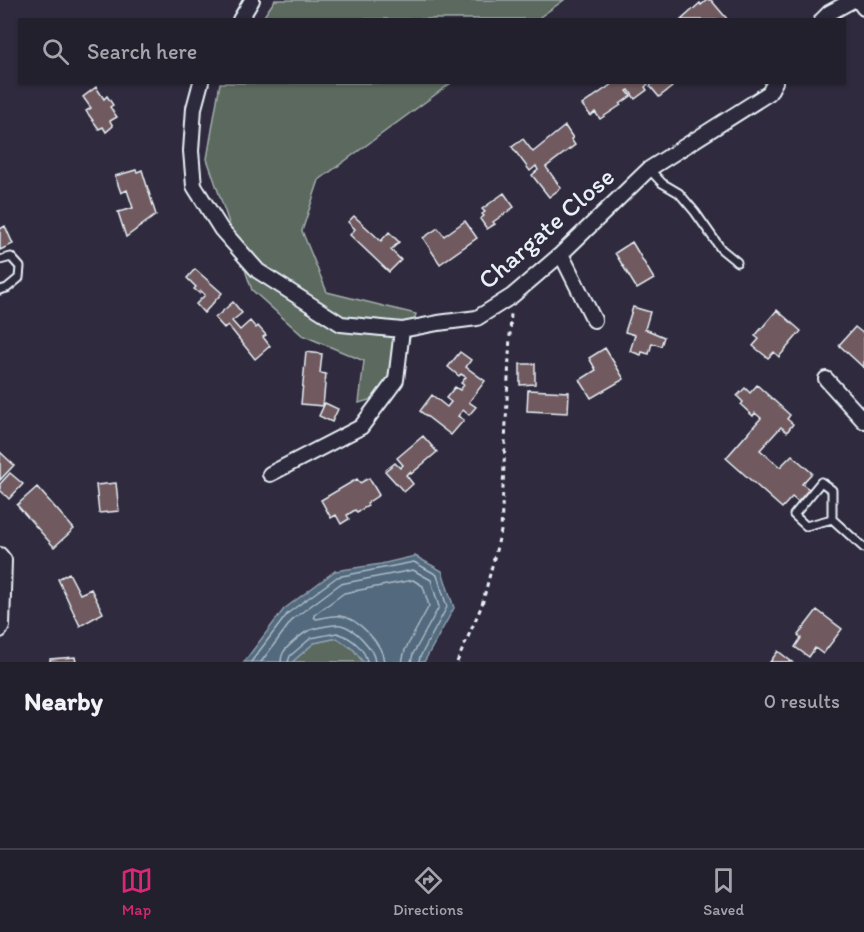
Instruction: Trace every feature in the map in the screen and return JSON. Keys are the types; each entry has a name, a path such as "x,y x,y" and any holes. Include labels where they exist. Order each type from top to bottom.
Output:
{"street":[{"path":"241,18 252,0"},
{"path":"824,18 853,0"},
{"path":"858,0 864,8"},
{"name":"Chargate Close","path":"200,84 194,108 191,151 194,186 221,230 258,270 341,324 402,330 477,318 512,296 561,254 649,169 769,93 774,84"},
{"path":"561,254 594,320"},
{"path":"270,474 361,427 396,380 402,330"},
{"path":"826,379 864,421"},
{"path":"0,555 4,560 0,630"}],"lane":[{"path":"649,169 662,183 679,194 721,249 737,262"},
{"path":"0,260 10,257 20,267 19,278 7,288 0,290"},
{"path":"832,519 806,526 794,515 821,482 832,490 832,519 864,548"}],"path":[{"path":"457,662 482,605 501,531 512,296"}],"green space":[{"path":"275,0 564,0 538,18 263,18"},
{"path":"220,84 450,84 319,180 302,231 327,292 416,314 396,392 359,403 364,361 302,335 252,290 207,159"},
{"path":"338,638 354,650 363,662 292,662 314,643"}],"water":[{"path":"415,556 442,571 454,608 424,662 363,662 354,650 337,638 314,643 292,662 244,662 284,609 335,571"}],"building":[{"path":"711,0 726,18 683,18 700,3 701,5"},
{"path":"612,84 648,84 645,87 647,90 635,99 629,90 627,91 631,96 600,119 595,112 591,116 582,105"},
{"path":"670,84 672,87 659,97 650,86"},
{"path":"96,87 104,99 107,96 113,105 110,107 117,117 110,121 113,126 106,132 103,127 99,129 86,111 91,108 83,97"},
{"path":"565,126 575,145 546,167 561,188 549,197 532,175 538,170 536,166 530,171 512,147 523,139 533,152"},
{"path":"136,170 137,172 142,170 156,215 126,237 118,212 133,208 127,190 121,193 115,176"},
{"path":"504,193 514,207 487,229 480,219 485,212 482,209"},
{"path":"354,216 381,241 389,232 399,242 391,250 401,260 389,272 350,235 355,229 348,222"},
{"path":"465,221 477,238 440,264 423,238 438,228 444,236"},
{"path":"5,226 13,244 0,250 0,229"},
{"path":"632,242 654,279 637,289 615,253"},
{"path":"195,269 222,293 204,313 196,304 205,295 194,289 196,287 187,278"},
{"path":"233,302 242,313 232,321 240,330 250,321 266,335 263,337 270,346 255,359 228,325 224,328 215,318"},
{"path":"633,307 650,312 645,329 664,337 661,346 652,343 649,354 642,352 641,355 630,351 635,335 625,332"},
{"path":"777,310 801,331 779,357 774,352 768,358 753,346 759,339 755,336"},
{"path":"855,327 864,334 864,368 839,345"},
{"path":"605,348 624,379 591,398 580,380 596,370 589,358"},
{"path":"306,352 322,354 320,373 326,374 323,406 301,404"},
{"path":"460,352 471,360 466,367 485,381 469,402 476,407 469,415 463,410 458,416 464,420 451,435 420,411 432,395 447,407 451,402 446,398 455,387 460,390 464,385 461,383 466,377 461,374 459,376 448,367"},
{"path":"520,364 535,364 535,384 520,385"},
{"path":"757,385 790,415 787,419 793,424 787,432 781,427 760,450 780,467 792,455 812,473 802,484 809,489 798,502 792,497 782,508 726,458 761,418 755,413 753,416 741,405 743,402 737,396 745,388 750,393"},
{"path":"528,390 569,392 568,413 527,411"},
{"path":"325,403 338,409 332,422 319,416"},
{"path":"423,436 437,452 411,474 410,472 406,475 413,484 404,492 385,471 395,463 400,468 403,465 397,458"},
{"path":"0,452 14,465 0,480"},
{"path":"10,473 23,484 9,499 0,490 0,484"},
{"path":"369,478 379,495 367,503 368,506 347,515 349,519 341,524 336,515 331,518 321,500 357,479 360,483"},
{"path":"116,483 119,511 99,513 96,485"},
{"path":"37,487 74,529 54,547 17,505"},
{"path":"69,573 80,594 91,589 103,613 80,626 58,579"},
{"path":"817,610 842,629 823,654 815,648 809,657 795,647 801,638 798,635"},
{"path":"778,651 792,662 770,662"},
{"path":"75,657 76,662 50,662 50,659"}]}
